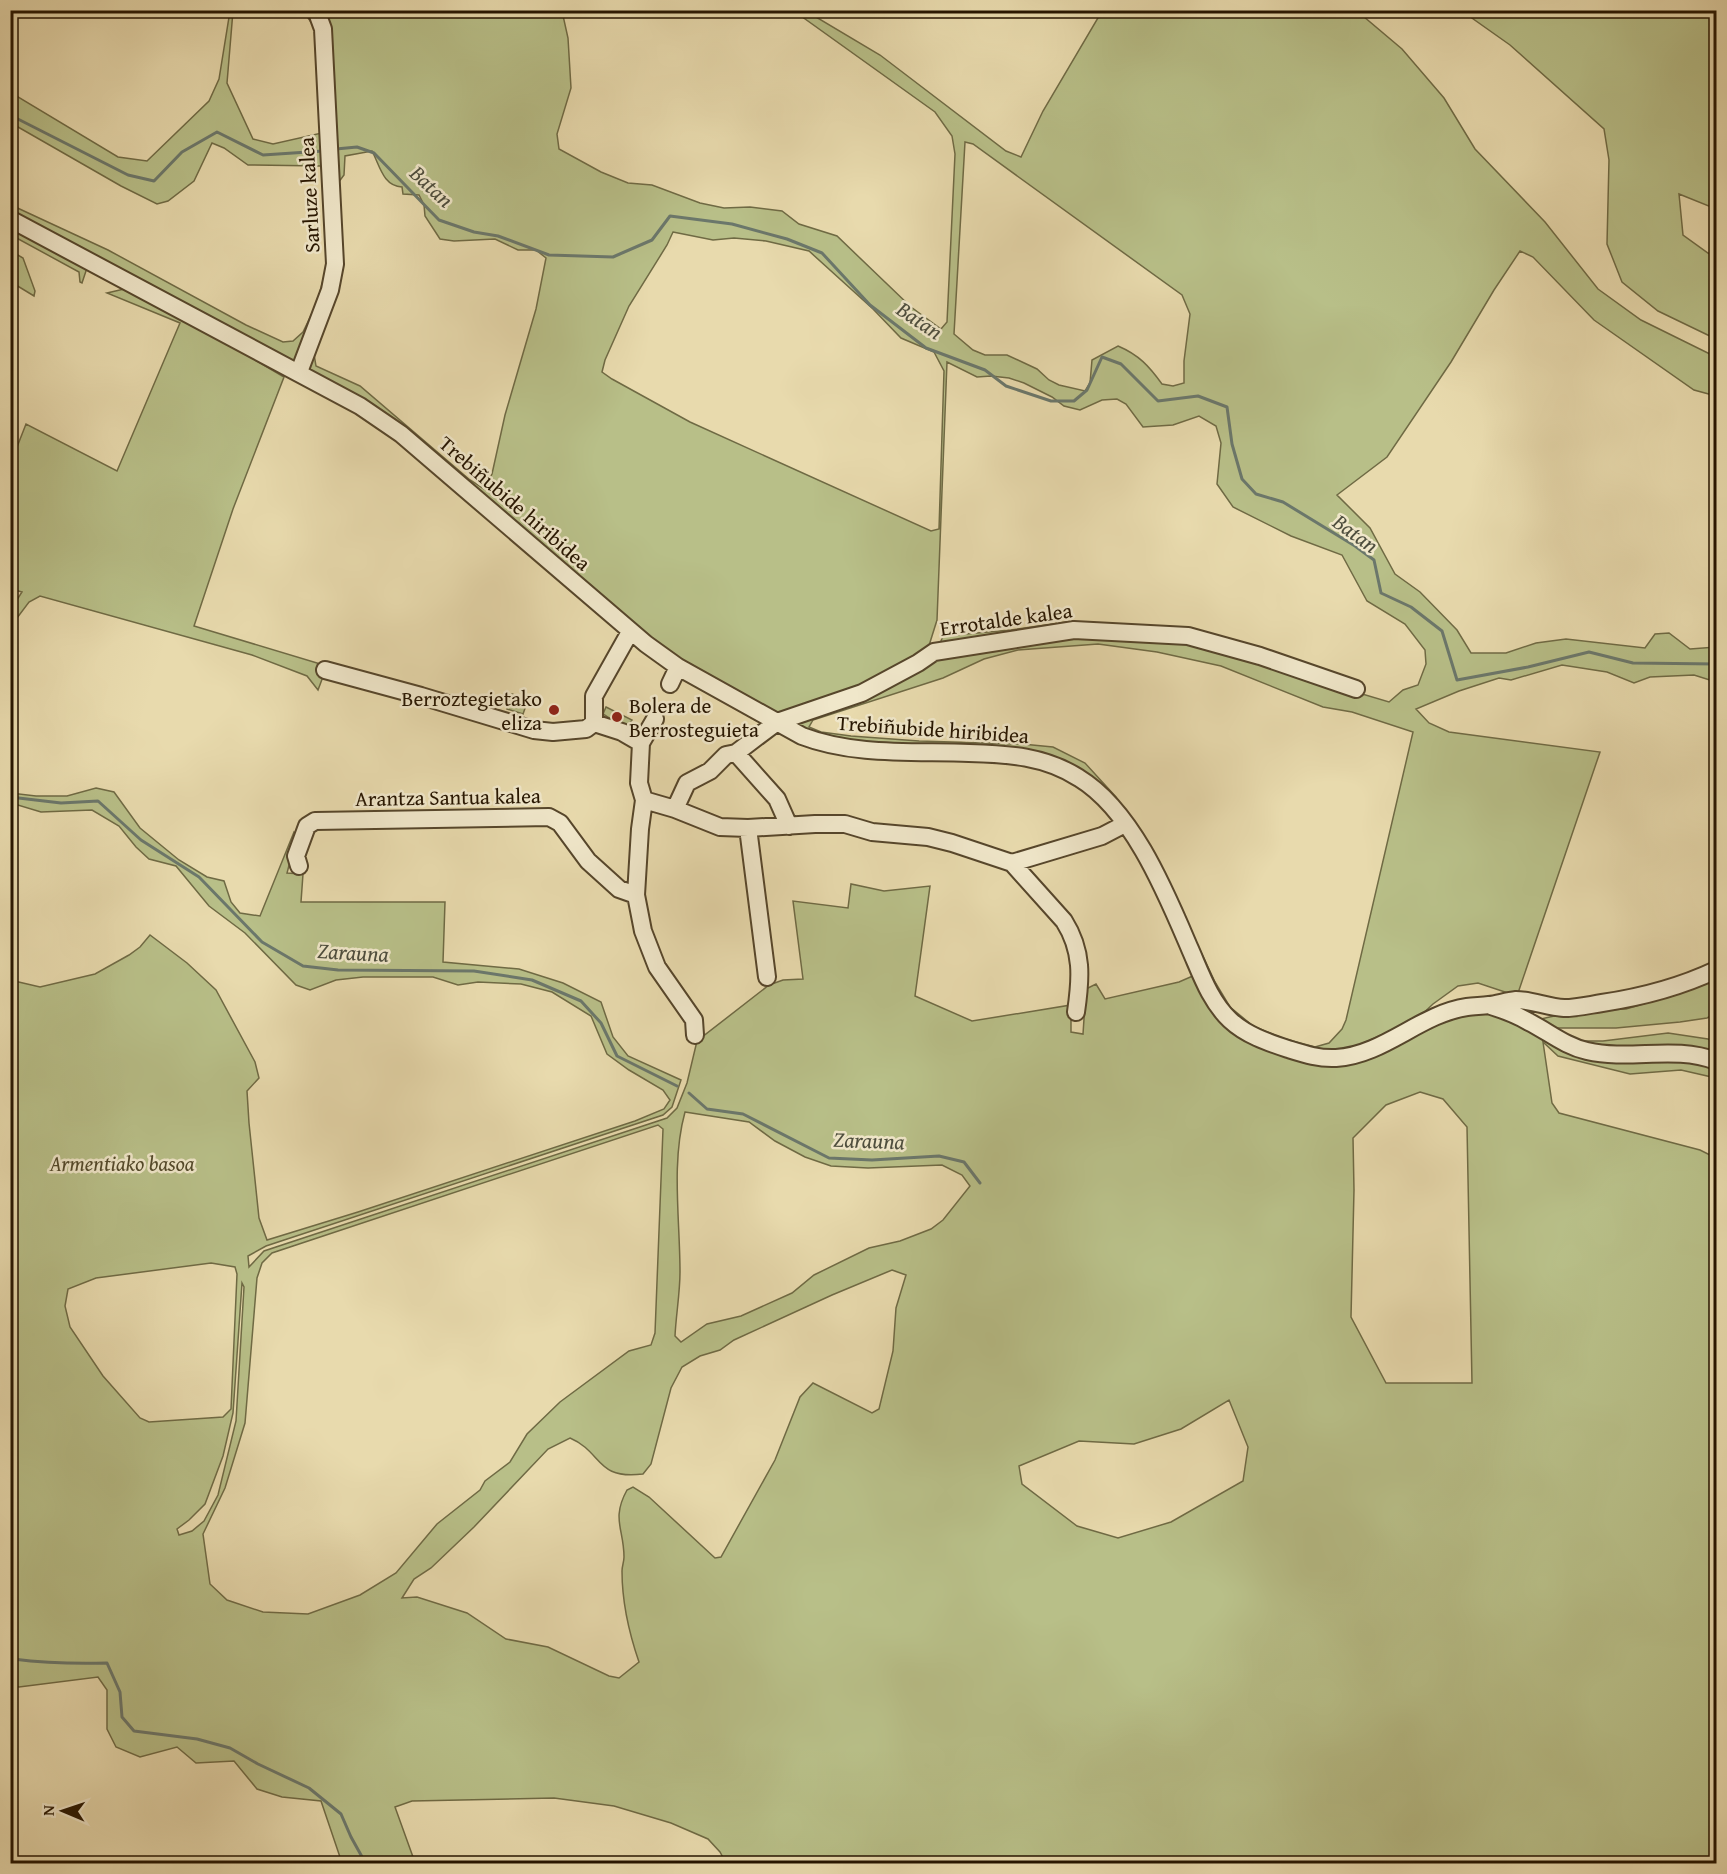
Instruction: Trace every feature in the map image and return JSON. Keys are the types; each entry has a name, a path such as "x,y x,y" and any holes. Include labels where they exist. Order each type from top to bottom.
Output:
{"street":[{"name":"Sarluze kalea","path":"299,372 330,290 335,264 323,28 316,10"},
{"name":"Trebiñubide hiribidea","path":"10,219 360,406 401,434 630,633 678,667 777,722 819,742 854,749 1017,755 1058,766 1092,786 1125,824 1158,879 1208,990 1220,1009 1229,1019 1251,1034 1275,1045 1309,1055 1346,1057 1371,1049 1440,1014 1469,1006 1517,1000 1564,1008 1580,1007 1629,999 1678,986 1716,970"},
{"name":"Errotalde kalea","path":"675,808 687,783 710,771 726,755 736,753 777,722 862,693 934,652 1074,630 1188,636 1260,656 1356,689"},
{"path":"594,723 594,696 630,633"},
{"path":"670,684 678,667"},
{"path":"325,670 534,730 553,732 586,729 594,723"},
{"path":"655,718 641,743 639,783 644,800 636,895 643,931 657,967 694,1020 695,1035"},
{"path":"594,723 622,732 641,743"},
{"path":"736,753 777,800 789,826"},
{"path":"644,800 675,808 720,827 845,824 872,832 928,837 1012,863 1068,928 1079,961 1081,977 1076,1012"},
{"name":"Arantza Santua kalea","path":"298,866 296,856 307,826 315,821 549,817 560,823 588,861 619,889 636,895"},
{"path":"1012,863 1102,836 1125,824"},
{"path":"748,828 767,977"},
{"path":"1487,1005 1514,1014 1571,1046 1587,1051 1626,1055 1690,1053 1716,1061"}],"green space":[{"path":"230,11 233,11 227,83 253,139 273,144 322,133 316,29 303,11 308,11 318,23 332,267 298,359 292,361 11,214 11,205 108,250 246,325 283,342 293,341 303,332 317,303 326,269 328,207 321,166 248,165 224,148 212,143 194,181 168,201 157,204 11,123 10,92 118,157 147,161 209,101 219,79"},
{"path":"322,11 562,11 568,38 571,88 557,134 559,149 601,172 628,183 652,185 700,203 724,208 750,207 782,211 799,224 837,236 911,307 941,329 947,322 955,154 952,136 935,112 794,11 806,11 880,55 1006,151 1021,157 1043,111 1102,11 1357,11 1402,49 1444,98 1475,149 1545,222 1598,289 1641,320 1716,357 1716,396 1694,390 1594,320 1533,257 1520,251 1451,362 1387,457 1337,495 1370,528 1395,574 1420,592 1457,630 1471,653 1506,653 1536,643 1566,639 1645,648 1655,634 1669,633 1690,649 1716,647 1716,682 1694,675 1650,677 1634,683 1607,672 1562,665 1511,680 1499,678 1459,691 1416,709 1429,723 1449,732 1600,752 1517,996 1478,983 1458,986 1417,1019 1348,1050 1328,1054 1297,1048 1249,1029 1228,1011 1214,992 1159,872 1123,815 1099,786 1071,766 1033,753 995,748 863,746 819,737 795,727 790,722 867,694 947,652 1072,634 1187,642 1389,702 1403,690 1418,685 1426,664 1425,650 1405,624 1367,601 1342,555 1291,536 1233,507 1217,484 1221,443 1216,426 1199,416 1173,425 1143,427 1126,404 1117,399 1102,400 1080,410 1064,406 1052,397 1024,383 1009,378 977,377 947,362 937,620 927,652 884,678 853,692 787,715 774,716 669,656 394,422 311,372 308,357 330,299 337,259 326,32","holes":["965,142 973,144 1182,295 1190,314 1184,361 1184,383 1173,386 1162,384 1143,362 1118,346 1092,360 1090,383 1085,391 1059,385 1049,380 1037,369 1007,355 985,355 973,350 954,334","372,151 390,183 402,187 403,194 419,195 424,205 425,216 440,239 454,241 495,239 518,250 536,250 546,258 536,309 505,415 492,474 484,489 470,480 360,386 316,366 313,348 332,299 340,265 338,183 344,175 345,156","673,232 713,240 734,238 766,241 809,251 873,309 901,338 934,352 944,371 939,529 931,531 690,422 602,372 629,306","1098,644 1157,652 1221,666 1323,707 1352,712 1413,732 1346,1020 1342,1029 1329,1043 1315,1047 1282,1038 1253,1026 1230,1007 1215,982 1163,871 1116,797 1085,763 1053,747 851,736 821,732 809,727 813,720 943,678 984,659 1018,650"]},
{"path":"1462,11 1716,11 1716,209 1679,194 1683,235 1716,257 1716,339 1658,311 1622,282 1607,244 1609,160 1604,129 1510,45"},
{"path":"10,229 87,268 82,283 79,272 11,235"},
{"path":"11,251 23,258 35,291 34,296 11,282"},
{"path":"124,289 223,341 284,377 233,509 194,626 327,666 318,690 307,676 252,655 40,596 29,602 11,626 11,609 22,592 11,589 10,465 26,424 117,471 180,323 107,293"},
{"path":"1066,622 1068,626 939,646 943,636"},
{"path":"512,694 528,700 523,714 507,709"},
{"name":"Bolera de Berrosteguieta","path":"606,707 632,720 626,729 603,714"},
{"name":"Armentiako basoa","path":"96,788 114,792 140,828 179,860 207,877 224,881 231,902 240,913 260,916 294,832 297,835 287,873 303,874 301,902 445,902 443,962 519,969 563,983 601,1002 613,1037 628,1056 681,1080 672,1107 663,1115 266,1246 248,1256 249,1267 264,1251 667,1118 677,1108 687,1083 697,1041 769,985 783,980 803,979 793,901 848,908 851,884 884,891 930,886 915,996 972,1021 1071,1005 1071,1032 1083,1034 1086,989 1096,984 1105,999 1179,982 1195,975 1225,1025 1332,1063 1442,1019 1473,1012 1496,1014 1553,1044 1674,1058 1716,1068 1716,1078 1681,1070 1630,1074 1558,1056 1543,1042 1552,1103 1559,1113 1700,1150 1716,1158 1716,1863 726,1863 708,1839 671,1823 614,1806 554,1798 412,1801 395,1807 414,1863 342,1863 321,1801 282,1797 257,1789 234,1761 196,1763 177,1747 140,1757 116,1747 107,1729 107,1690 98,1677 19,1687 11,1685 10,980 40,987 95,974 129,955 150,935 187,963 216,990 255,1062 259,1078 247,1091 259,1218 267,1240 635,1121 664,1109 670,1100 663,1090 607,1054 591,1016 552,992 521,984 478,982 458,985 433,977 363,977 336,980 310,990 296,985 245,933 209,906 176,866 149,859 119,826 92,810 41,812 11,803 11,793 67,796","holes":["1420,1092 1443,1099 1467,1127 1472,1383 1386,1383 1351,1317 1353,1138 1386,1105","685,1112 749,1122 775,1141 805,1157 831,1166 868,1168 942,1165 962,1175 970,1186 943,1220 931,1229 900,1241 869,1248 814,1275 792,1293 741,1316 707,1324 681,1342 675,1336 680,1280 677,1171","658,1125 663,1129 655,1333 651,1345 629,1351 560,1402 527,1434 510,1462 485,1481 480,1490 437,1524 396,1573 360,1595 308,1614 263,1612 227,1600 210,1584 203,1534 225,1488 245,1423 257,1278 262,1263 272,1253","211,1263 235,1267 237,1274 231,1409 223,1417 149,1422 140,1418 103,1376 70,1327 65,1306 68,1289 96,1278","892,1270 906,1275 896,1308 893,1351 879,1409 872,1413 813,1383 800,1397 775,1460 721,1557 715,1558 649,1497 633,1487 627,1490 622,1500 619,1517 624,1557 622,1583 627,1617 639,1662 619,1678 609,1676 548,1647 506,1639 467,1613 417,1597 402,1598 414,1579 431,1568 474,1527 548,1449 570,1438 589,1450 601,1464 616,1473 643,1474 651,1464 671,1388 682,1367 700,1356 720,1350 734,1340","242,1283 244,1287 236,1421 218,1495 204,1521 192,1531 179,1535 177,1529 205,1504 223,1456 233,1413","1229,1400 1248,1447 1243,1481 1171,1522 1118,1538 1077,1526 1022,1484 1019,1466 1079,1441 1134,1444 1181,1429"]},
{"path":"1716,976 1716,1013 1707,1018 1616,1028 1547,1028 1536,1020 1577,1011 1626,1009 1687,991"},
{"path":"1668,1033 1708,1039 1716,1043 1716,1054 1606,1049 1572,1041 1603,1041"}],"waterway":[{"name":"Batan","path":"10,115 128,175 154,181 182,152 217,132 263,155 323,151"},
{"name":"Batan","path":"336,149 357,147 374,153 439,220 474,232 498,236 549,255 613,257 652,240 670,216 732,224 787,239 822,253 870,305 926,348 985,370 1006,386 1051,401 1074,401 1087,390 1102,357 1121,364 1158,401 1198,396 1227,407 1232,444 1242,479 1256,494 1283,502 1374,560 1381,593 1411,607 1442,631 1457,680 1528,667 1589,652 1633,663 1716,664"},
{"name":"Zarauna","path":"10,797 61,803 98,801 141,840 199,877 262,942 303,966 338,970 474,971 532,980 581,1001 601,1023 617,1056 677,1086"},
{"name":"Zarauna","path":"689,1093 707,1109 743,1114 829,1158 872,1160 939,1156 964,1162 980,1183"},
{"path":"10,1656 13,1659 37,1661 107,1663 120,1692 122,1717 134,1731 197,1739 230,1748 309,1788 341,1814 366,1864"}],"place":[{"name":"Berroztegietako eliza","path":"554,710"},
{"name":"Bolera de Berrosteguieta","path":"617,717"}]}
